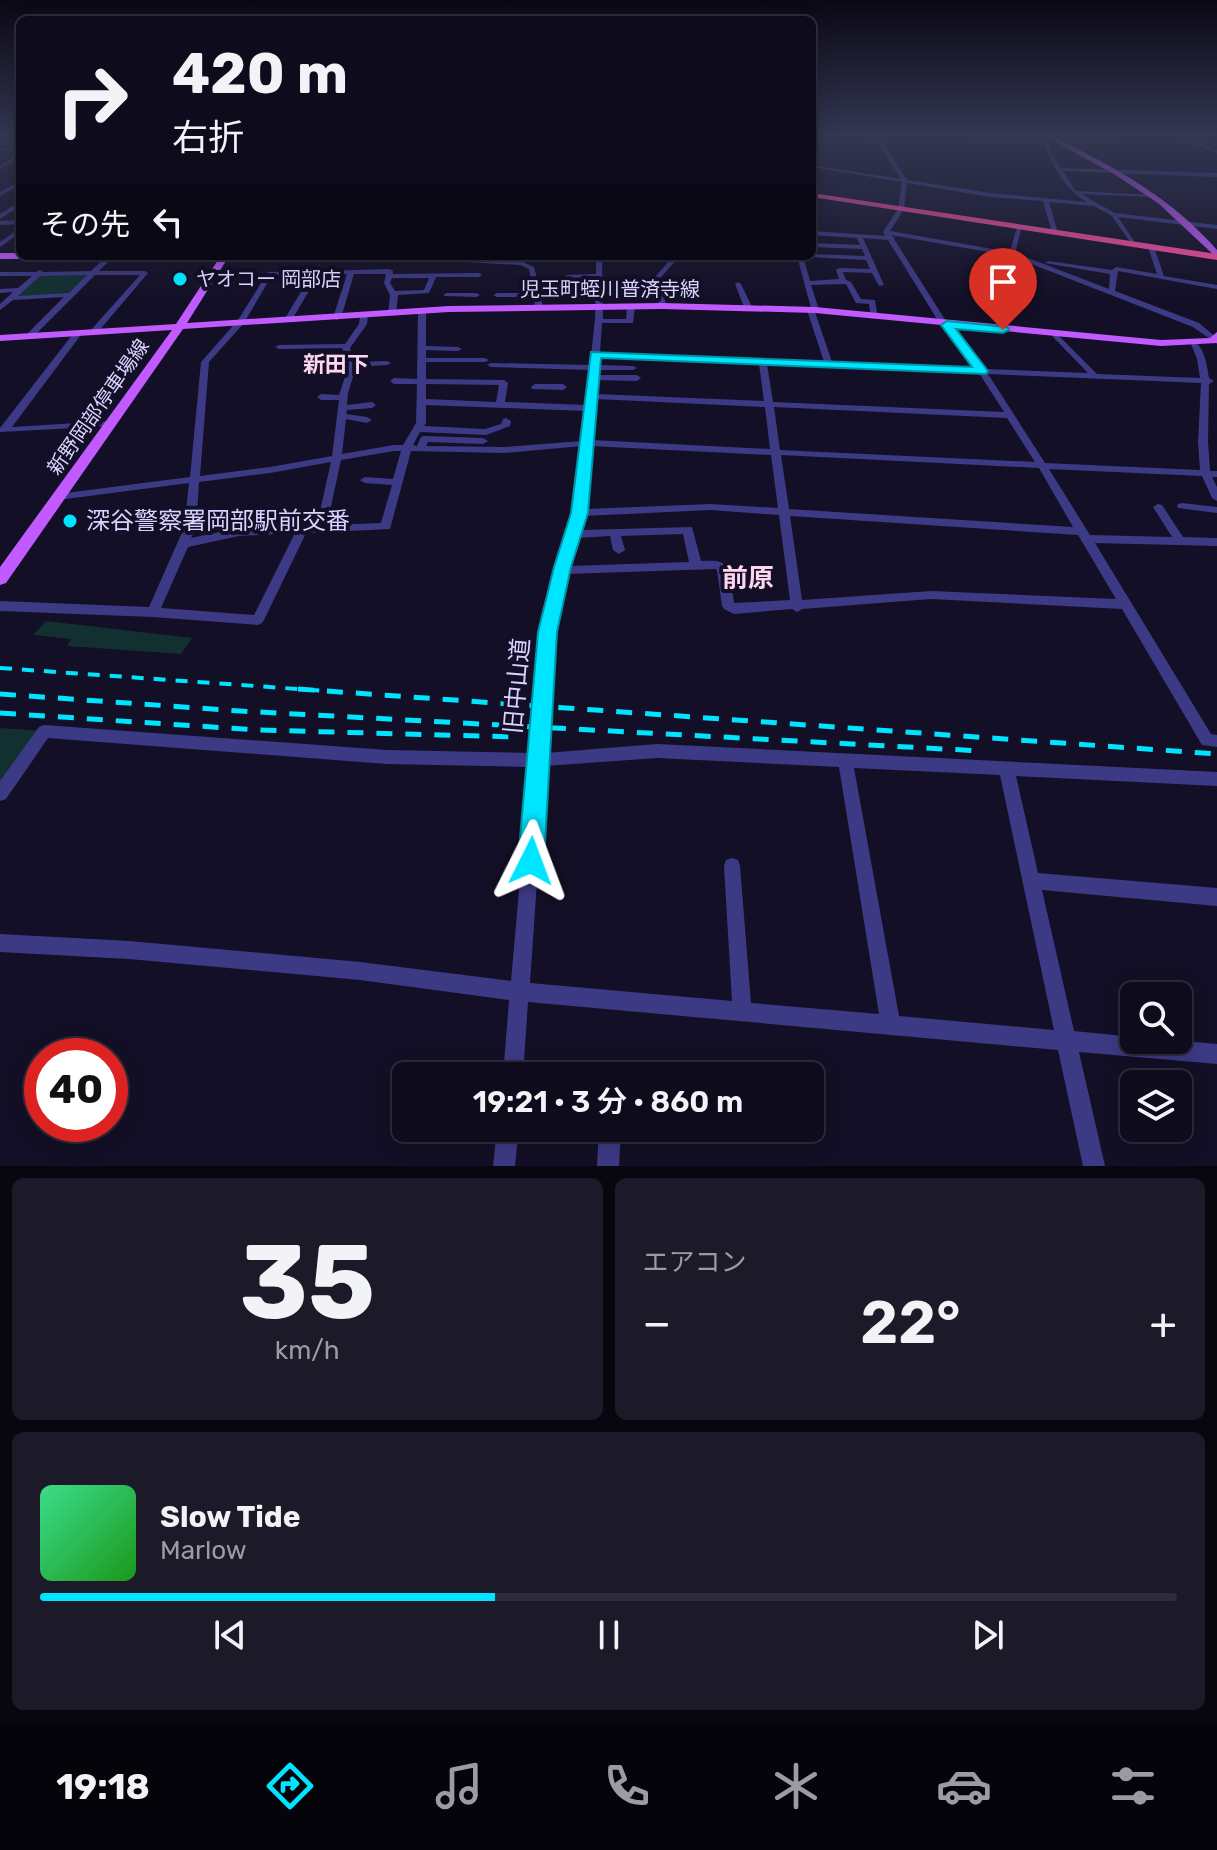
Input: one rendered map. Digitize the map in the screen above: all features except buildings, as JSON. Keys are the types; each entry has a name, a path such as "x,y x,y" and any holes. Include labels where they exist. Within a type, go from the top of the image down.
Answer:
{"highway":[{"path":"816,196 1217,256"}],"main road":[{"path":"1144,190 1188,224 1217,256"},
{"name":"新野岡部停車場線","path":"0,579 222,260"},
{"name":"児玉町蛭川普済寺線","path":"0,338 475,308 662,306 813,310 1056,335 1195,344 1216,340"}],"street":[{"path":"886,232 901,209 904,190"},
{"path":"971,190 1095,204"},
{"path":"1074,192 1151,195"},
{"path":"1074,192 1114,215 1217,227"},
{"path":"1046,201 1055,233"},
{"path":"1114,215 1133,244"},
{"path":"1012,254 1020,227"},
{"path":"886,232 947,325 982,371 1042,465 1207,740 1217,741"},
{"path":"886,232 1012,254 1196,325 1216,340"},
{"path":"816,233 892,238"},
{"path":"859,236 881,285"},
{"path":"816,245 864,247"},
{"path":"1151,247 1161,277"},
{"path":"816,256 868,258"},
{"path":"1025,259 1056,260 1217,287"},
{"path":"30,335 106,260"},
{"path":"288,320 324,260"},
{"path":"392,314 392,293 387,283 395,260"},
{"path":"522,260 532,268 539,307"},
{"name":"旧中山道","path":"514,1062 548,632 562,570 580,513 599,321 599,260"},
{"path":"662,306 658,277 673,260"},
{"path":"801,260 829,364"},
{"path":"843,281 839,270 874,271"},
{"path":"0,308 40,272"},
{"path":"337,318 351,272"},
{"path":"1112,291 1114,272"},
{"path":"0,274 145,273 94,331"},
{"path":"153,612 186,543 204,400 205,362 241,321 270,273 479,275"},
{"path":"987,275 993,305 1003,330"},
{"path":"392,293 427,292 433,276"},
{"path":"567,277 599,276"},
{"path":"808,283 849,283 859,301 872,302 875,317"},
{"path":"738,284 748,307"},
{"path":"497,295 565,288"},
{"path":"0,291 20,290"},
{"path":"447,295 477,291 475,308"},
{"path":"11,298 71,295"},
{"path":"599,321 630,321 631,306"},
{"path":"186,543 239,532 386,526 396,482 407,447 417,429 423,402 422,312"},
{"path":"346,346 363,324 364,316"},
{"path":"3,430 79,332"},
{"path":"1056,335 1095,376"},
{"path":"1195,344 1203,353 1212,374 1211,473 1217,498"},
{"path":"279,347 346,346"},
{"path":"327,528 325,511 352,366 346,346"},
{"path":"422,348 458,349"},
{"path":"422,360 633,368"},
{"path":"763,362 797,607"},
{"path":"594,367 763,362 1095,376 1212,374"},
{"path":"311,370 387,363"},
{"path":"594,367 637,378"},
{"path":"394,381 504,383 500,405"},
{"path":"540,406 540,387 563,387"},
{"path":"321,397 367,420"},
{"path":"423,402 540,406 592,402 768,404 1008,415"},
{"path":"343,407 372,405"},
{"path":"417,429 486,432 505,426 506,421"},
{"path":"3,430 110,424"},
{"path":"421,447 424,439 483,441"},
{"path":"58,497 407,447 504,450 587,443 1211,473"},
{"path":"365,480 396,482"},
{"path":"1182,506 1217,510"},
{"path":"580,513 711,507 1217,542"},
{"path":"1158,507 1180,541"},
{"path":"0,606 258,620 303,528"},
{"path":"573,534 688,530 696,566"},
{"path":"615,533 619,550"},
{"path":"562,570 717,565 723,568 728,606 734,609 797,607 874,597 931,595 1123,604"},
{"path":"0,794 44,731 387,757 537,760 657,751 1217,779"},
{"path":"845,760 891,1025"},
{"path":"1006,767 1094,1166"},
{"path":"732,866 742,1012"},
{"path":"1032,881 1217,897"},
{"path":"0,943 129,950 360,971 520,992 1217,1054"},
{"path":"504,1166 507,1142"},
{"path":"608,1166 609,1142"}],"green space":[{"path":"41,275 88,275 67,295 16,297"},
{"path":"46,621 192,638 181,654 67,646 71,639 33,635"},
{"path":"0,728 44,731 0,794"}],"railway":[{"path":"0,668 326,691"},
{"path":"298,689 1217,754"},
{"path":"0,694 240,711 981,751"},
{"path":"0,713 258,730 517,737"}],"place":[{"name":"ヤオコー 岡部店","path":"180,279"},
{"name":"深谷警察署岡部駅前交番","path":"70,521"}],"district":[{"name":"新田下","path":"336,364"},
{"name":"前原","path":"748,578"}],"route":[{"path":"531,861 548,632 562,567 580,513 595,354 982,371 947,325 1003,330"}]}
